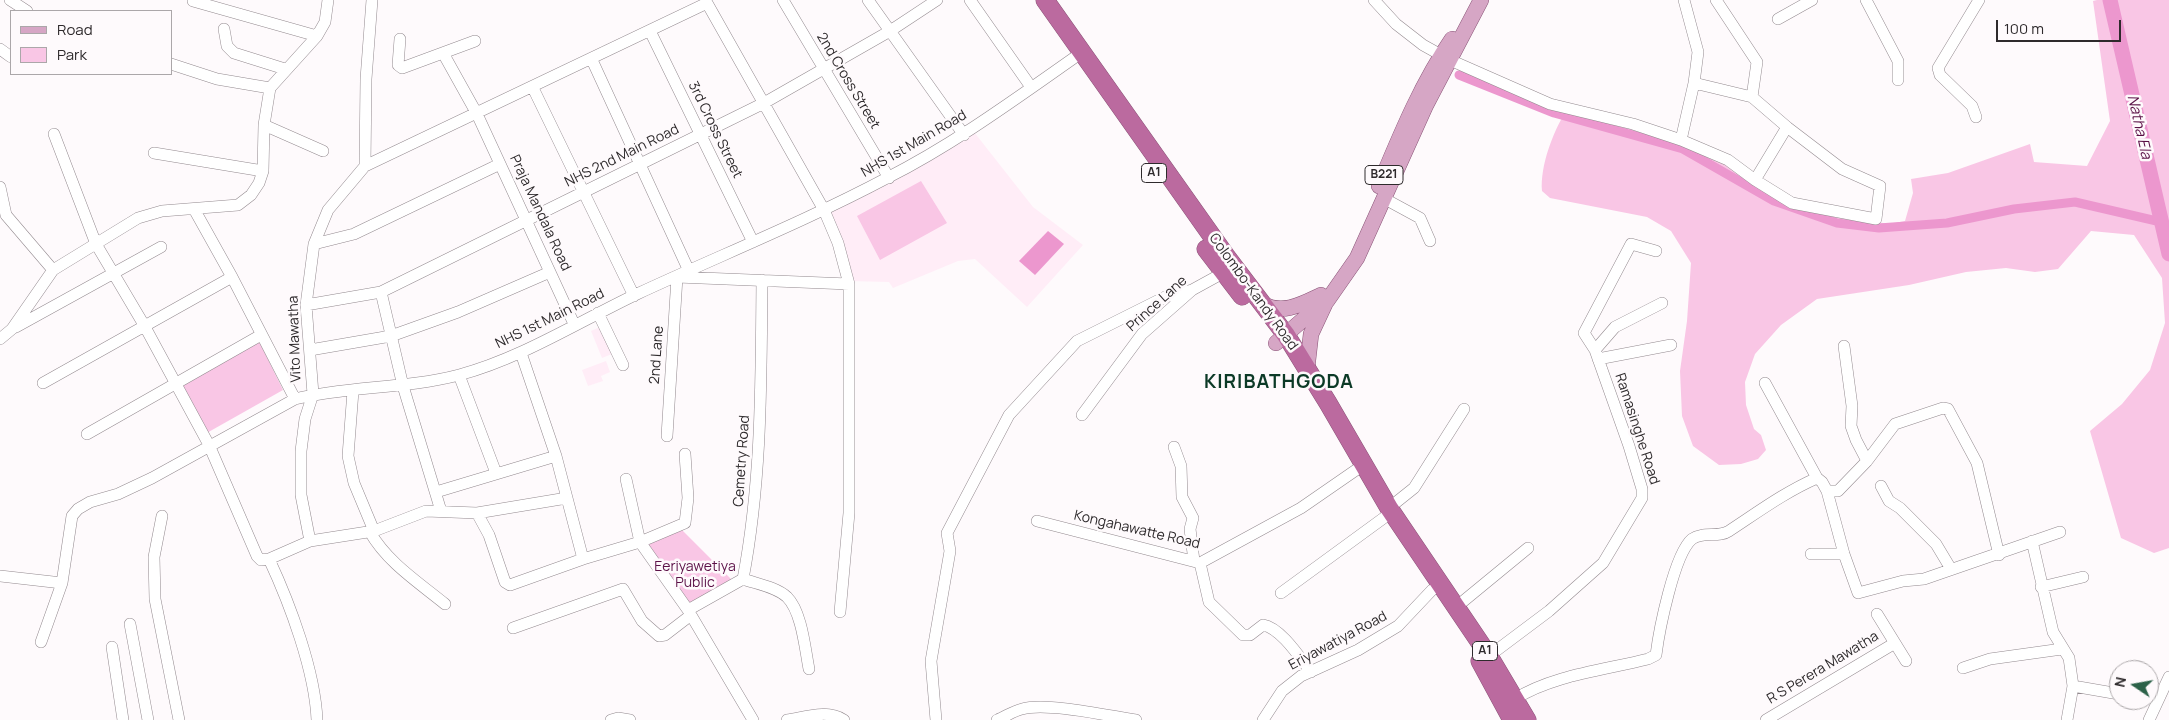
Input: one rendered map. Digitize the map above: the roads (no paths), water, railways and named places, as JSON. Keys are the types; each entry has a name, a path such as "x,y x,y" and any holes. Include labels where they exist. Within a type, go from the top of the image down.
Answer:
{"highway":[{"name":"Colombo-Kandy Road","path":"1034,0 1078,55 1263,304 1278,336 1356,470 1387,513 1436,588 1481,662 1512,720"},
{"name":"Colombo-Kandy Road","path":"1045,0 1078,55 1223,273 1307,369 1387,513"},
{"name":"Colombo-Kandy Road","path":"1436,588 1456,608 1489,656 1527,720"}],"main road":[{"name":"B221","path":"1324,298 1357,240 1403,129 1480,0"},
{"name":"B221","path":"1278,336 1324,298 1357,258 1426,105 1445,58"},
{"path":"1263,304 1270,308 1294,308 1324,298"},
{"path":"1307,369 1311,334 1324,298"}],"street":[{"path":"10,0 25,10"},
{"path":"12,329 53,270 138,218 162,211 238,205 251,195 260,183 263,171 264,125 270,88 285,69 317,36 325,22 328,0"},
{"path":"372,0 366,79 366,166 592,60 708,1 824,210 838,243 849,284 849,513 840,612"},
{"name":"2nd Cross Street","path":"782,0 889,178"},
{"path":"868,0 964,135"},
{"name":"NHS 2nd Main Road","path":"306,305 381,292 764,103 890,31 937,0"},
{"path":"970,0 1031,87"},
{"path":"1374,0 1410,36 1445,58 1550,104 1633,124 1681,140 1728,160 1755,180 1792,202 1876,219 1880,186 1842,169 1787,127 1752,97 1694,83"},
{"path":"1681,140 1694,83 1698,52 1684,0"},
{"path":"1716,0 1757,62 1752,97"},
{"path":"1778,19 1812,0"},
{"path":"1866,0 1898,61 1898,80"},
{"path":"1976,117 1972,106 1940,74 1938,68 1979,0"},
{"path":"193,1 317,36"},
{"path":"224,29 227,46 234,53 285,69"},
{"name":"3rd Cross Street","path":"650,31 753,242"},
{"path":"400,39 398,65 402,68 475,41"},
{"name":"Praja Mandala Road","path":"443,53 478,114 574,324"},
{"name":"NHS 1st Main Road","path":"41,642 62,583 72,516 78,509 90,502 118,494 143,482 295,399 313,394 402,386 460,375 521,353 574,324 824,210 889,178 964,135 1078,55"},
{"path":"592,60 689,271"},
{"path":"172,64 217,80 270,88"},
{"path":"533,88 634,296"},
{"path":"264,125 323,150"},
{"path":"1755,180 1787,127"},
{"path":"54,134 96,244 144,325 209,445 257,556 261,560 269,559 310,541 372,531 426,511 477,513 519,508 567,498"},
{"path":"154,153 263,171"},
{"path":"314,244 354,234 500,164"},
{"name":"Vito Mawatha","path":"310,541 301,495 301,451 305,420 313,394 306,305 314,244 328,210 366,166"},
{"path":"0,187 6,214 53,270"},
{"path":"1384,199 1420,218 1430,241"},
{"path":"194,209 232,277 295,399"},
{"name":"Ramasinghe Road","path":"1489,656 1549,611 1604,563 1642,498 1642,488 1629,446 1596,354 1584,333 1631,244 1656,252"},
{"path":"0,338 12,329 161,247"},
{"path":"310,350 391,336 458,312 550,272"},
{"name":"Prince Lane","path":"1082,415 1142,334 1192,290 1223,273"},
{"path":"43,383 232,277"},
{"path":"677,277 849,284"},
{"name":"2nd Lane","path":"667,436 677,277"},
{"name":"Cemetry Road","path":"743,579 753,524 757,477 760,418 762,280"},
{"path":"936,720 931,661 950,551 947,533 1010,415 1077,341 1165,298 1192,290"},
{"path":"381,292 402,386 436,492 440,511"},
{"path":"1596,354 1615,327 1662,303"},
{"path":"598,313 623,366"},
{"path":"87,434 174,382 261,335"},
{"path":"1596,354 1671,345"},
{"path":"1844,346 1852,406 1851,426 1867,461"},
{"path":"521,353 556,456 583,558"},
{"path":"460,375 496,473"},
{"path":"1765,383 1817,478 1822,482 1827,491 1844,554 1858,593 1903,581 1924,579 1950,569 1999,555 2060,532"},
{"path":"353,391 348,456 354,483 376,543 395,564 445,604"},
{"path":"1827,491 1838,491 1867,461 1895,424 1943,408 1948,409 1977,463 1999,555"},
{"path":"1280,593 1387,513 1414,488 1464,409"},
{"path":"1174,447 1181,466 1182,497 1192,518 1190,529 1197,562 1210,602 1243,635 1250,635 1263,625 1268,626 1288,642 1311,672"},
{"path":"477,513 489,535 505,582 510,585 583,558 640,542 686,523 688,498 685,454"},
{"path":"436,492 556,456"},
{"name":"Kongahawatte Road","path":"1037,521 1197,562 1301,508 1356,470"},
{"path":"1515,699 1526,692 1551,683 1648,659 1656,654 1661,615 1685,548 1693,539 1700,536 1726,533 1758,510 1817,478"},
{"path":"626,479 640,542 689,613 753,720"},
{"path":"1881,486 1889,502 1900,508 1936,544 1950,569"},
{"path":"162,516 154,557 155,599 179,720"},
{"path":"2032,541 2053,632 2069,658 2073,686 2067,720"},
{"path":"1456,608 1528,548"},
{"path":"1811,554 1844,554"},
{"path":"269,559 284,591 316,695 317,720"},
{"path":"0,576 62,583"},
{"path":"2042,587 2083,577"},
{"path":"513,628 623,589 642,621 660,636 666,635 689,613 743,579 775,590 788,598 800,622 809,669"},
{"name":"Eriyawatiya Road","path":"1263,720 1282,691 1301,676 1358,650 1398,626 1436,588"},
{"path":"1877,614 1906,662"},
{"path":"130,624 148,720"},
{"name":"R S Perera Mawatha","path":"1766,720 1895,643"},
{"path":"112,647 123,720"},
{"path":"1963,668 1990,660 2062,649"},
{"path":"2159,691 2169,677"},
{"path":"2073,686 2109,692"},
{"path":"997,720 1021,709 1032,708 1066,709 1136,720"},
{"path":"787,720 824,714 838,716 844,720"},
{"path":"611,720 618,718 630,720"}],"waterway":[{"name":"Natha Ela","path":"2110,0 2169,254"},
{"path":"1459,75 1554,113 1683,149 1774,201 1837,223 1879,228 1947,223 2014,209 2075,202 2161,222"}],"district":[{"name":"KIRIBATHGODA","path":"1279,383"}],"park label":[{"name":"Eeriyawetiya Public","path":"695,576"}]}
